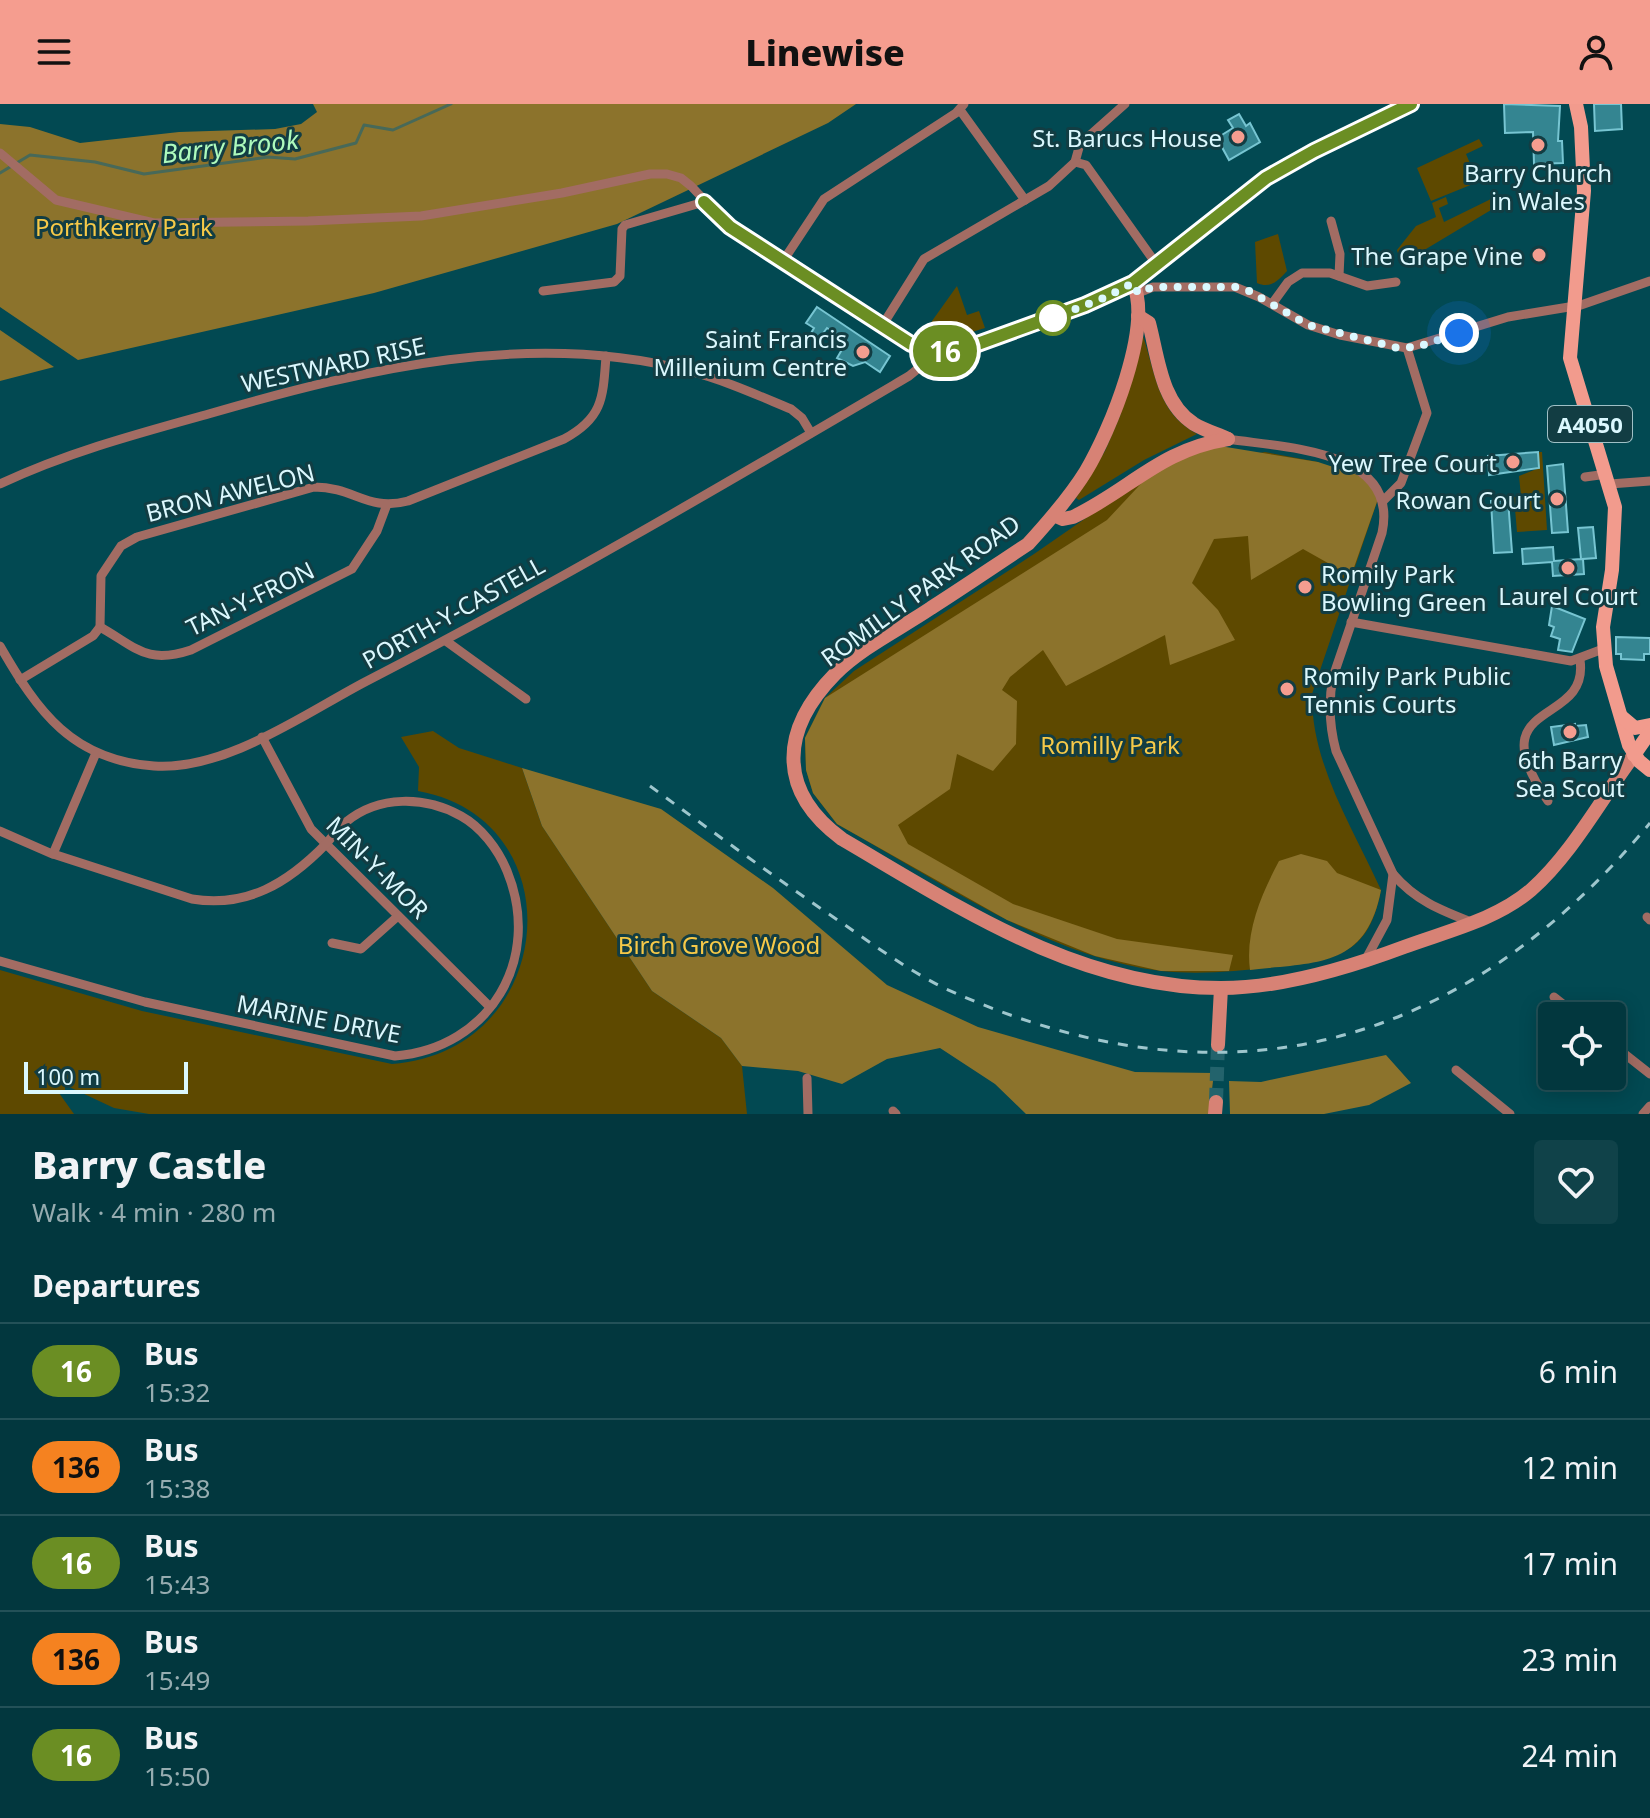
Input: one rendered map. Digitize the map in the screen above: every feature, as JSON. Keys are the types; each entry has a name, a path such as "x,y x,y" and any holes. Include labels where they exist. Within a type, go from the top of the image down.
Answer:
{"main road":[{"name":"A4050","path":"1576,104 1581,127"},
{"name":"A4050","path":"1584,104 1581,127 1584,206 1572,305 1570,358 1608,479 1615,531 1603,649 1621,722 1643,764"},
{"path":"1622,717 1635,728 1650,725"},
{"path":"1643,764 1650,732"}],"street":[{"path":"882,326 924,259 1049,186 1075,162 1080,144 1125,104"},
{"path":"1135,288 1157,265 1266,178 1411,104"},
{"path":"789,264 787,255 824,199 962,107 1025,200"},
{"path":"0,153 56,200 154,223 421,216 562,193 650,174 681,178 730,227 911,344 927,349 961,350 1104,298 1135,288 1153,287 1235,287 1308,325 1340,335 1407,348 1508,317 1572,305 1650,281"},
{"path":"1075,162 1086,165 1157,265"},
{"path":"543,291 614,282 620,276 622,229 625,225 704,202"},
{"path":"1331,221 1340,254 1339,276"},
{"path":"1272,304 1288,282 1302,273 1321,272 1367,286 1396,282"},
{"name":"ROMILLY PARK ROAD","path":"1135,288 1138,316 1130,358 1106,432 1085,472 1054,515 1028,544 861,653 835,674 802,720 794,741 795,780 807,806 824,826 971,915 1042,950 1143,981 1221,988 1330,973 1504,910 1532,889 1643,764"},
{"name":"ROMILLY PARK ROAD","path":"1138,316 1149,323 1167,393 1193,423 1228,439 1289,448 1353,464 1374,482 1383,501"},
{"path":"1407,348 1427,413 1401,483 1383,501 1385,517 1382,533 1333,677 1331,733 1344,770 1393,874 1408,892 1432,907 1471,922"},
{"name":"PORTH-Y-CASTELL","path":"0,646 20,680 52,723 96,753 154,766 183,765 217,757 262,737 446,641 811,433 909,376 920,367 927,349"},
{"name":"WESTWARD RISE","path":"0,484 85,449 357,374 462,358 550,354 606,356 687,370 791,409 802,418 811,433"},
{"path":"386,507 493,468 585,428 597,411 604,388 606,356"},
{"name":"ROMILLY PARK ROAD","path":"1054,515 1063,519 1073,517 1174,454 1202,443 1228,439"},
{"path":"1585,477 1650,481"},
{"name":"BRON AWELON","path":"100,627 101,576 121,546 137,537 314,487 342,489 386,507"},
{"name":"TAN-Y-FRON","path":"100,627 130,648 148,655 166,657 191,650 352,569 377,531 386,507"},
{"path":"1351,622 1551,658 1580,660 1603,649"},
{"path":"20,680 93,636 100,627"},
{"path":"446,641 526,699"},
{"path":"1548,801 1528,772 1524,755 1528,727 1538,716 1569,697 1581,668 1580,660"},
{"name":"MIN-Y-MOR","path":"262,737 296,805 325,845 490,1007"},
{"path":"53,854 96,753"},
{"name":"MARINE DRIVE","path":"0,831 53,854 192,899 211,902 241,900 271,889 294,874 344,823 361,811 385,803 416,801 440,807 474,824 504,863 514,888 519,917 514,965 505,986 490,1007 469,1030 439,1047 418,1054 395,1056 145,1002 0,961"},
{"path":"1364,962 1387,920 1393,874"},
{"path":"332,943 361,949 398,916"},
{"path":"1218,1045 1221,988"},
{"path":"1554,997 1560,1002"},
{"path":"1626,1055 1650,1074"},
{"path":"1456,1070 1510,1114"},
{"path":"807,1078 808,1114"},
{"path":"1643,1114 1650,1106"}],"green space":[{"name":"Porthkerry Park","path":"313,104 856,104 828,123 617,224 374,293 78,360 0,307 0,124 30,127 80,143 179,132 275,129 301,124 317,112"},
{"path":"1479,139 1483,146 1466,154 1478,182 1431,201 1417,168"},
{"path":"1446,197 1448,204 1439,208 1444,222 1493,198 1496,207 1401,264 1397,250 1416,226 1436,217 1432,203"},
{"path":"1278,234 1287,271 1277,281 1262,285 1257,283 1255,242"},
{"path":"957,286 967,315 979,311 985,328 956,337 922,335"},
{"path":"0,330 54,367 0,381"},
{"path":"1140,336 1143,336 1166,404 1184,425 1197,434 1144,460 1079,500 1076,498 1105,451 1120,416"},
{"path":"1220,446 1318,462 1370,479 1379,496 1351,576 1303,549 1251,580 1248,536 1214,539 1192,583 1218,610 1235,640 1170,665 1165,635 1066,686 1043,650 1010,677 1002,690 1017,701 1016,744 993,771 957,754 950,789 898,825 908,844 1013,904 1117,939 1233,955 1229,971 1161,971 1095,956 1007,920 837,824 813,793 806,770 805,738 825,698 1107,520 1151,473 1181,456"},
{"name":"Romilly Park","path":"1265,452 1318,462 1379,496 1312,694 1318,745 1326,770 1381,890 1376,911 1359,940 1348,949 1320,960 1252,969 1176,972 1118,963 1076,950 993,913 837,824 813,793 806,770 805,738 825,698 854,671 1034,554 1151,473"},
{"path":"1538,452 1542,452 1547,530 1517,532 1514,497 1521,496 1519,476 1539,468"},
{"path":"433,731 459,748 522,768 542,826 652,991 721,1038 742,1066 747,1114 149,1114 114,1108 65,1085 65,1091 59,1093 74,1114 0,1114 0,970 142,1011 392,1064 448,1050 489,1020 515,979 527,933 523,886 504,844 469,810 418,791 419,767 401,737"},
{"name":"Birch Grove Wood","path":"522,768 661,809 773,888 887,985 978,1027 1135,1072 1214,1073 1209,1114 1026,1114 995,1084 940,1048 887,1059 842,1084 798,1071 742,1066 721,1038 652,991 542,826"},
{"path":"1301,854 1327,861 1337,873 1381,890 1374,916 1363,935 1350,948 1334,957 1250,970 1252,928 1266,887 1279,861"},
{"path":"1386,1055 1411,1083 1369,1105 1324,1114 1230,1114 1229,1081 1261,1082"}],"building":[{"path":"1504,104 1560,106 1558,141 1562,141 1563,163 1534,164 1533,132 1505,133"},
{"path":"1594,104 1621,104 1622,129 1595,131"},
{"name":"St. Barucs House","path":"1239,114 1246,126 1250,123 1260,142 1229,160 1217,138 1233,128 1228,120"},
{"path":"817,307 890,356 880,372 865,362 853,366 837,358 847,341 827,328 818,340 810,335 814,328 806,323"},
{"name":"Yew Tree Court","path":"1538,452 1539,468 1489,475 1488,456"},
{"name":"Rowan Court","path":"1563,464 1568,532 1552,533 1547,466"},
{"path":"1508,500 1512,552 1494,553 1491,501"},
{"path":"1593,527 1596,558 1583,559 1584,574 1553,576 1552,562 1523,564 1522,549 1553,547 1554,561 1581,559 1578,528"},
{"path":"1552,606 1585,619 1572,652 1558,650 1560,639 1551,636 1554,627 1549,625"},
{"path":"1616,637 1650,638 1650,654 1644,654 1644,660 1621,659 1621,654 1616,654"},
{"name":"6th Barry Sea Scout","path":"1586,725 1588,737 1554,745 1551,727"}],"waterway":[{"name":"Barry Brook","path":"0,173 30,155 95,162 144,174 268,157 295,159 356,143 364,125 393,130 451,104"}],"tunnel":[{"path":"1216,1102 1218,1045"}],"railway":[{"path":"650,786 879,949 944,988 1045,1027 1143,1048 1238,1052 1328,1039 1415,1010 1498,964 1576,901 1650,823"}],"bus line":[{"name":"16","path":"704,202 730,227 911,344 927,349 961,350 1104,298 1133,283 1266,178 1372,121 1411,104"}],"place":[{"name":"St. Barucs House","path":"1238,137"},
{"name":"Barry Church in Wales","path":"1538,145"},
{"name":"The Grape Vine","path":"1539,255"},
{"name":"Saint Francis Millenium Centre","path":"863,352"},
{"name":"Yew Tree Court","path":"1513,462"},
{"name":"Rowan Court","path":"1557,499"},
{"name":"Laurel Court","path":"1568,568"},
{"name":"Romily Park Bowling Green","path":"1305,587"},
{"name":"Romily Park Public Tennis Courts","path":"1287,689"},
{"name":"6th Barry Sea Scout","path":"1570,732"}],"route":[{"path":"1053,318 1044,321 1104,298 1133,283 1138,293 1153,287 1235,287 1249,291 1308,325 1398,348 1417,347 1459,333"}]}
